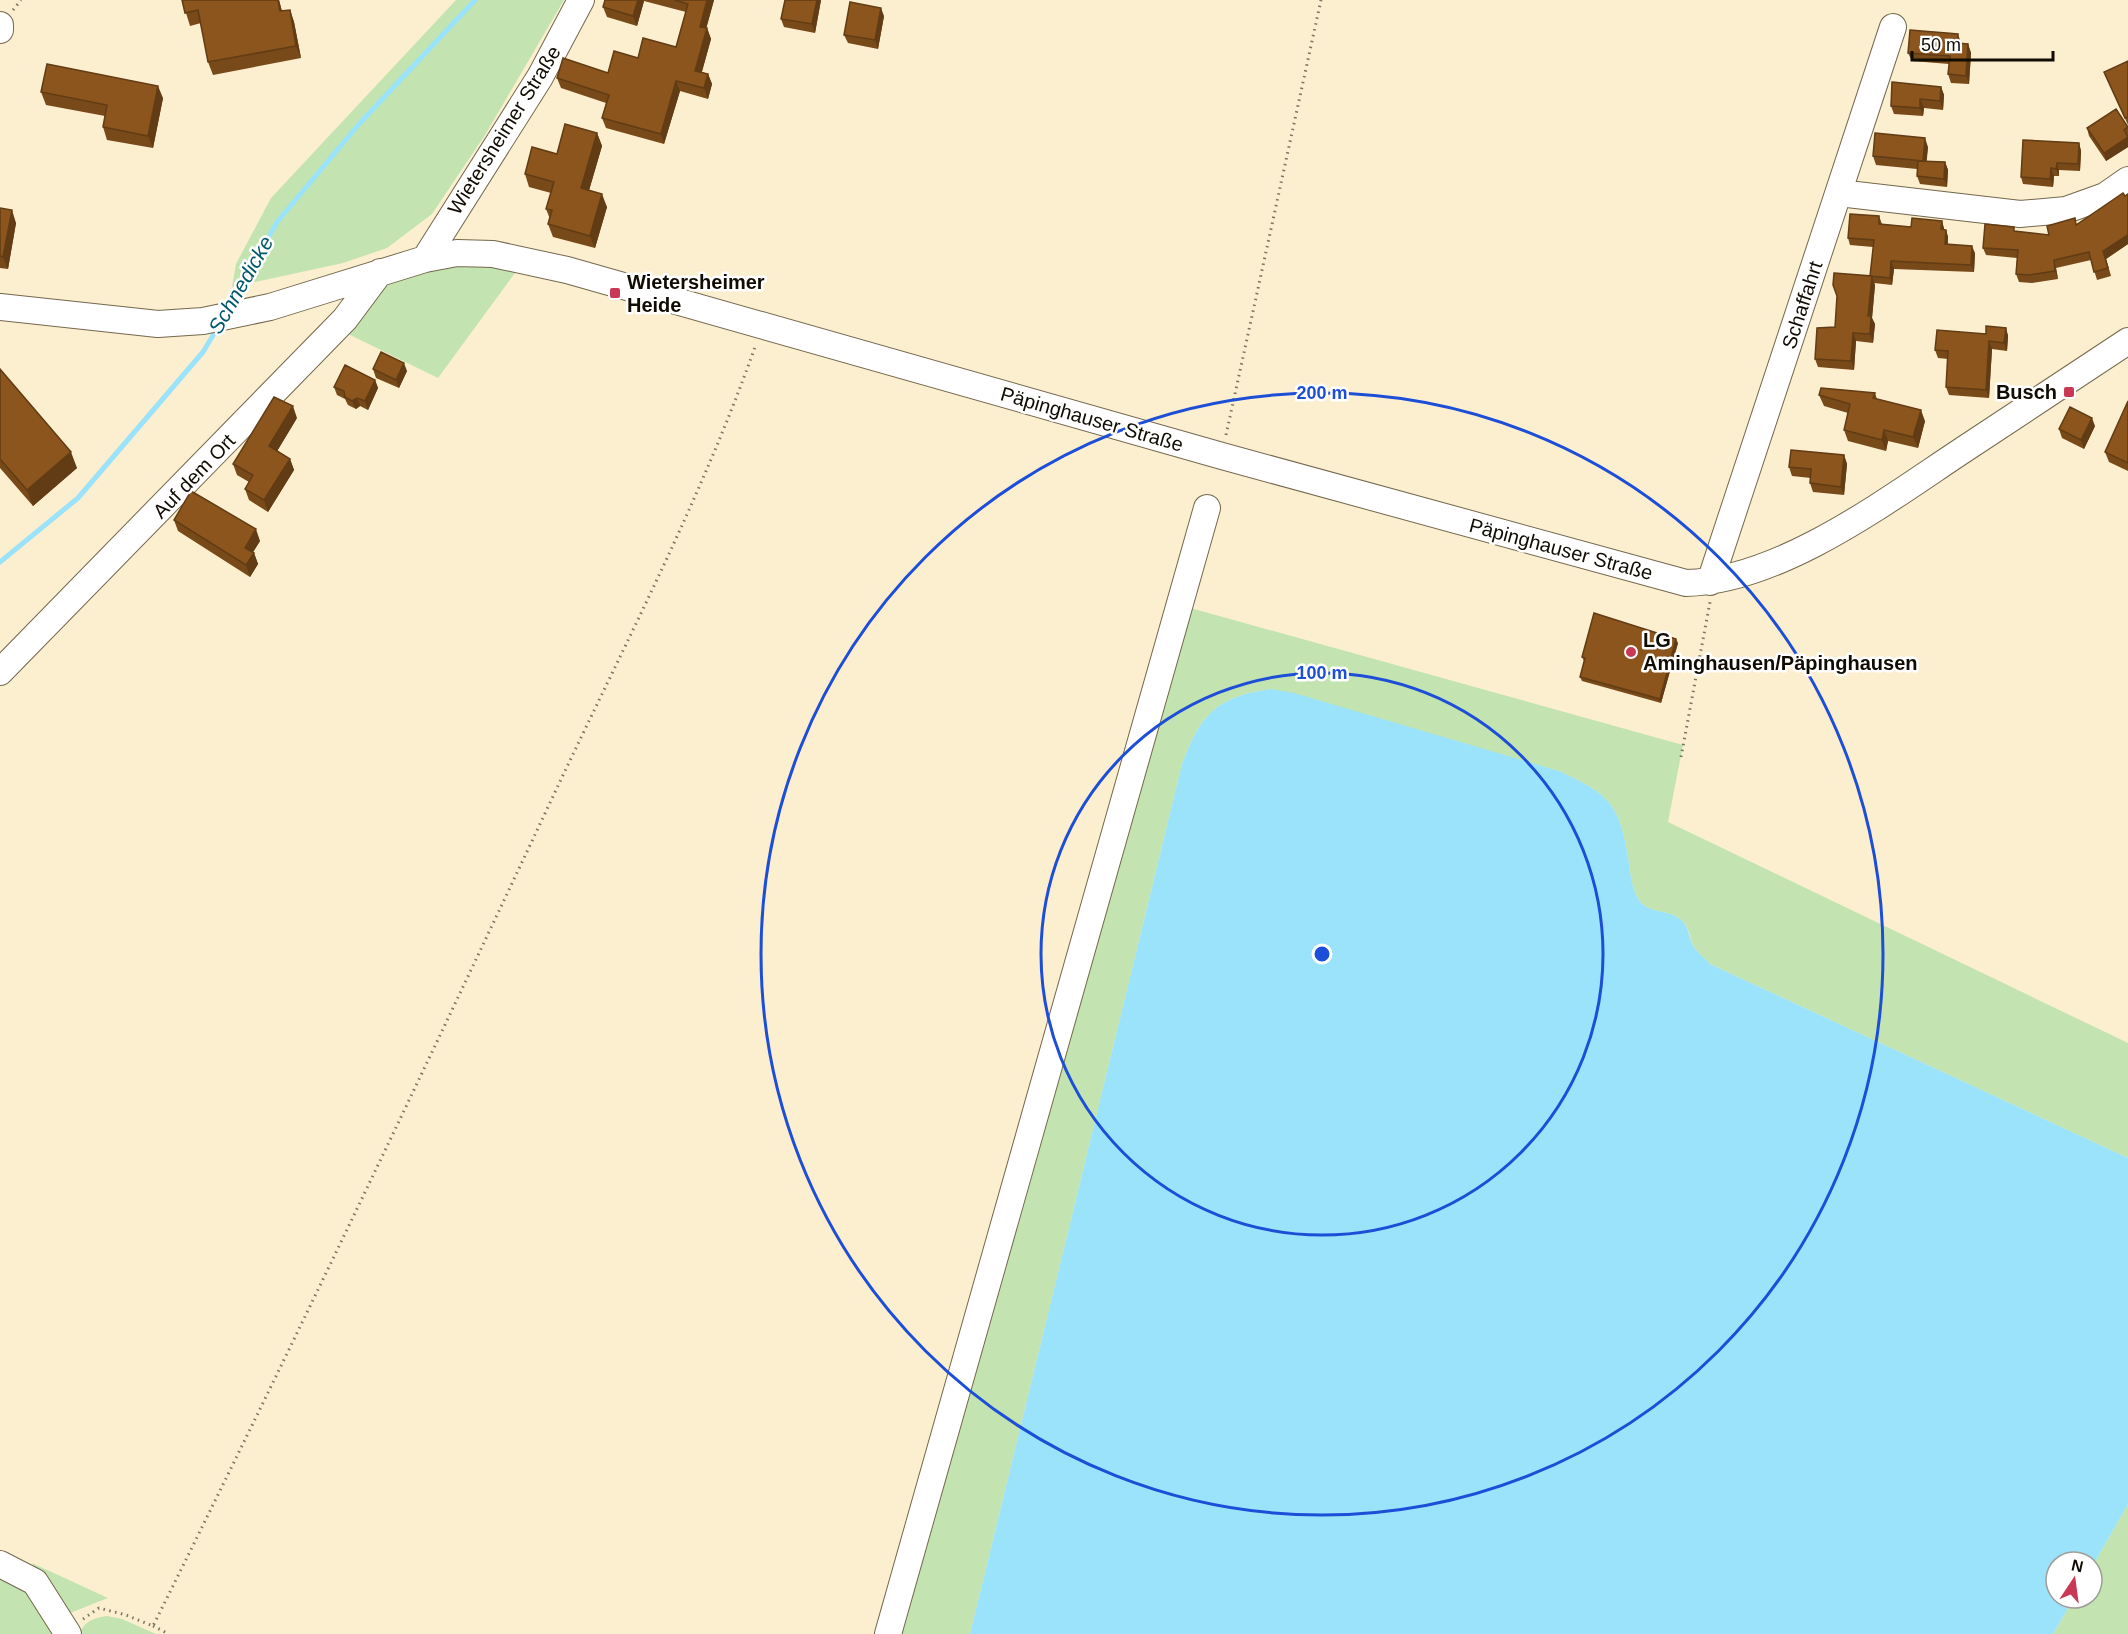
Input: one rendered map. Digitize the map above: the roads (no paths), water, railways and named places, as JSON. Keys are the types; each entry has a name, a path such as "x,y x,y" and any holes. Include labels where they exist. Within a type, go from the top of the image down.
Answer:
{"street":[{"name":"Wietersheimer Straße","path":"424,259 540,77 581,0"},
{"name":"Schaffahrt","path":"1710,582 1893,27"},
{"path":"1839,193 2020,214 2066,210 2105,196 2128,180"},
{"name":"Päpinghauser Straße","path":"0,307 158,324 203,321 270,307 424,259 466,253 493,254 531,261 1618,569 1686,583 1710,582 1755,572 1865,516 2128,341"},
{"name":"Auf dem Ort","path":"0,672 345,319 380,272"},
{"path":"888,1634 1207,508"},
{"path":"0,1564 35,1581 67,1632"}],"water":[{"path":"1271,689 1294,693 1559,771 1589,786 1608,802 1615,812 1624,838 1632,882 1641,903 1680,919 1686,925 1694,947 1710,964 2128,1158 2128,1504 2102,1550 2044,1550 2044,1610 2067,1610 2053,1634 970,1634 1182,764 1196,733 1213,711 1224,703 1252,692"}],"waterway":[{"name":"Schnedicke","path":"230,306 277,222 359,124 475,0"},
{"name":"Schnedicke","path":"0,562 78,498 203,352 218,327"}],"place":[{"name":"Wietersheimer Heide","path":"615,293"},
{"name":"Busch","path":"2069,392"},
{"name":"LG Aminghausen/Päpinghausen","path":"1631,652"}]}
